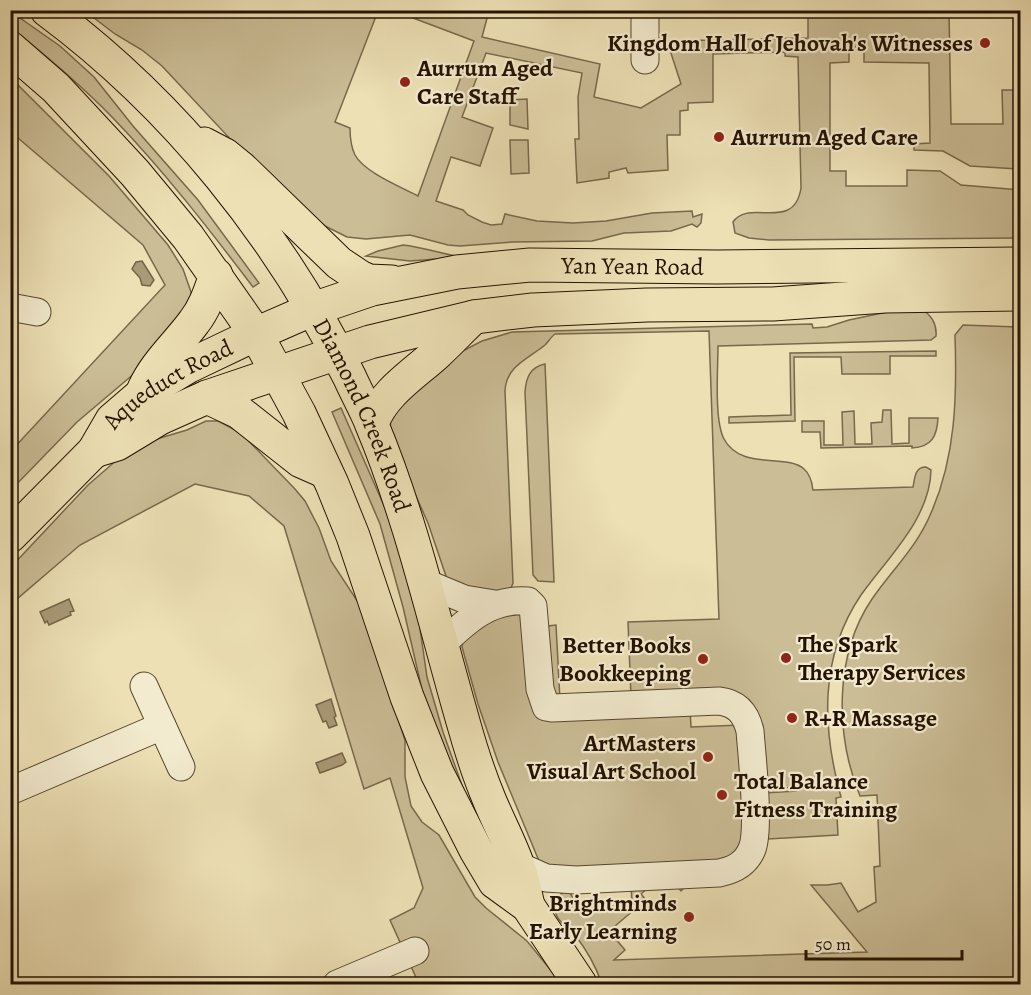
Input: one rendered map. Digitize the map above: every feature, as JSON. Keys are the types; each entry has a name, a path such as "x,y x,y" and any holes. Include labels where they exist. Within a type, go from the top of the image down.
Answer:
{"main road":[{"name":"Diamond Creek Road","path":"61,16 183,135 247,212 313,309 338,353 372,423 392,477 478,770 519,866 531,912"},
{"name":"Diamond Creek Road","path":"10,48 69,101 135,173 188,237 256,334 278,373 326,472 357,547 420,732 437,773 495,882 531,912 580,984"},
{"path":"183,135 225,155 241,168 284,212 351,272 369,281 380,283 413,280"},
{"name":"Yan Yean Road","path":"256,334 313,309 363,292 457,272 530,265 717,267 1020,264"},
{"path":"141,395 154,370 196,320 207,301 216,276"},
{"name":"Yan Yean Road","path":"278,373 370,342 474,317 533,309 773,304 885,296 1020,294"},
{"path":"372,423 378,408 387,398 474,317"},
{"name":"Aqueduct Road","path":"10,536 94,451 112,420 141,395 189,366 256,334"},
{"name":"Aqueduct Road","path":"94,451 117,444 160,418 207,397 278,373"},
{"path":"207,397 239,412 301,461 326,472"},
{"path":"458,814 489,798"}],"street":[{"path":"645,10 645,60"},
{"path":"10,307 37,312"},
{"path":"423,582 464,599 495,604 523,600 531,602 540,689 546,707 728,702 742,712 750,731 754,841 749,855 737,868 719,873 576,880 546,878 519,866"},
{"path":"441,645 471,617 495,604"},
{"path":"144,686 181,767"},
{"path":"10,790 162,726"},
{"path":"531,912 564,884 576,880"},
{"path":"337,984 415,951"}],"shaded area":[{"path":"10,11 60,46 94,77 133,126 198,200 259,283 253,287 168,179 113,118 76,82 11,27"},
{"path":"85,11 378,11 335,122 350,128 355,155 366,167 418,196 474,41 413,18 414,11 489,11 482,37 600,64 594,97 641,108 681,84 667,41 808,38 808,11 949,11 951,124 1003,124 1002,90 1020,90 1020,169 970,166 943,151 914,150 914,144 930,143 929,63 864,62 864,47 849,47 849,62 830,63 830,171 846,171 846,186 907,186 907,170 940,171 961,185 1020,190 1020,238 769,240 749,238 735,233 733,222 740,215 781,212 790,209 797,201 801,188 798,57 785,56 785,52 713,54 713,102 688,103 688,110 680,111 680,135 667,135 668,170 628,173 626,168 609,172 609,178 577,183 575,139 579,139 578,97 582,73 486,53 462,117 493,128 480,166 451,157 436,201 463,210 468,215 491,225 502,224 505,214 537,221 573,223 606,221 652,213 692,211 693,217 702,214 701,223 697,227 692,224 671,231 624,233 592,241 512,242 460,246 410,235 366,239 347,237 325,226 263,174 162,66"},
{"path":"10,77 109,176 168,245 183,269 192,302 142,367 77,422 11,490 11,451 165,285 143,245 11,132"},
{"path":"527,99 528,129 510,125 510,100"},
{"path":"510,140 528,140 529,173 511,174"},
{"path":"403,245 461,257 410,261 366,256"},
{"path":"142,261 154,280 150,286 142,285 140,278 132,269 136,262"},
{"path":"923,310 935,324 936,336 931,340 718,346 717,394 721,430 724,439 732,449 741,455 796,464 808,473 813,490 913,487 919,469 926,467 931,470 929,488 915,521 861,595 837,643 828,693 828,719 830,745 841,797 836,798 838,835 768,839 764,793 796,791 796,787 760,789 755,719 631,697 628,622 719,619 709,331 555,334 509,375 505,391 513,583 509,593 463,591 447,579 428,523 395,449 390,431 391,415 451,357 482,341 512,332 812,324 813,328 827,327 887,312"},
{"path":"963,325 1020,327 1020,984 602,984 583,946 561,922 556,912 558,898 570,889 579,908 632,905 631,884 686,881 686,886 681,891 676,885 665,884 659,889 654,883 641,894 646,900 609,931 625,950 614,960 867,952 811,885 841,883 858,912 876,902 874,867 880,866 877,795 860,796 852,772 843,722 842,696 845,670 860,621 872,599 919,537 939,491 946,470 953,426 956,381 955,335"},
{"path":"936,351 936,356 890,356 890,374 842,374 841,357 794,357 795,421 729,423 729,417 791,415 790,353"},
{"path":"545,364 554,582 538,581 533,575 525,392 526,382 532,370"},
{"path":"341,408 385,508 404,563 419,622 427,677 463,788 457,790 426,707 403,607 380,524 332,412"},
{"path":"883,410 891,410 892,444 909,443 909,418 938,418 935,435 929,443 912,448 912,446 821,448 820,432 802,432 802,421 824,421 824,445 843,445 842,412 854,411 855,444 872,444 871,423 882,422"},
{"path":"206,421 218,421 241,433 305,501 319,528 331,561 360,605 405,740 405,777 411,806 422,822 439,835 475,897 527,941 562,984 419,984 390,920 414,908 423,888 390,778 364,789 284,526 249,496 195,484 80,545 11,604 11,567 88,485 119,458 150,441 187,430"},
{"path":"69,599 74,611 70,612 71,615 49,625 47,621 45,623 40,612"},
{"path":"521,613 530,696 690,709 691,727 741,725 749,831 734,861 562,872 539,861 498,762 462,647 463,640 473,623"},
{"path":"556,625 560,700 554,699 548,626"},
{"path":"331,699 337,725 329,728 326,721 323,722 316,705"},
{"path":"342,753 346,762 320,773 316,763"}],"place":[{"name":"Kingdom Hall of Jehovah's Witnesses","path":"985,43"},
{"name":"Aurrum Aged Care Staff","path":"405,82"},
{"name":"Aurrum Aged Care","path":"719,137"},
{"name":"The Spark Therapy Services","path":"786,658"},
{"name":"Better Books Bookkeeping","path":"703,659"},
{"name":"R+R Massage","path":"792,718"},
{"name":"ArtMasters Visual Art School","path":"708,757"},
{"name":"Total Balance Fitness Training","path":"722,795"},
{"name":"Brightminds Early Learning","path":"689,917"}]}
